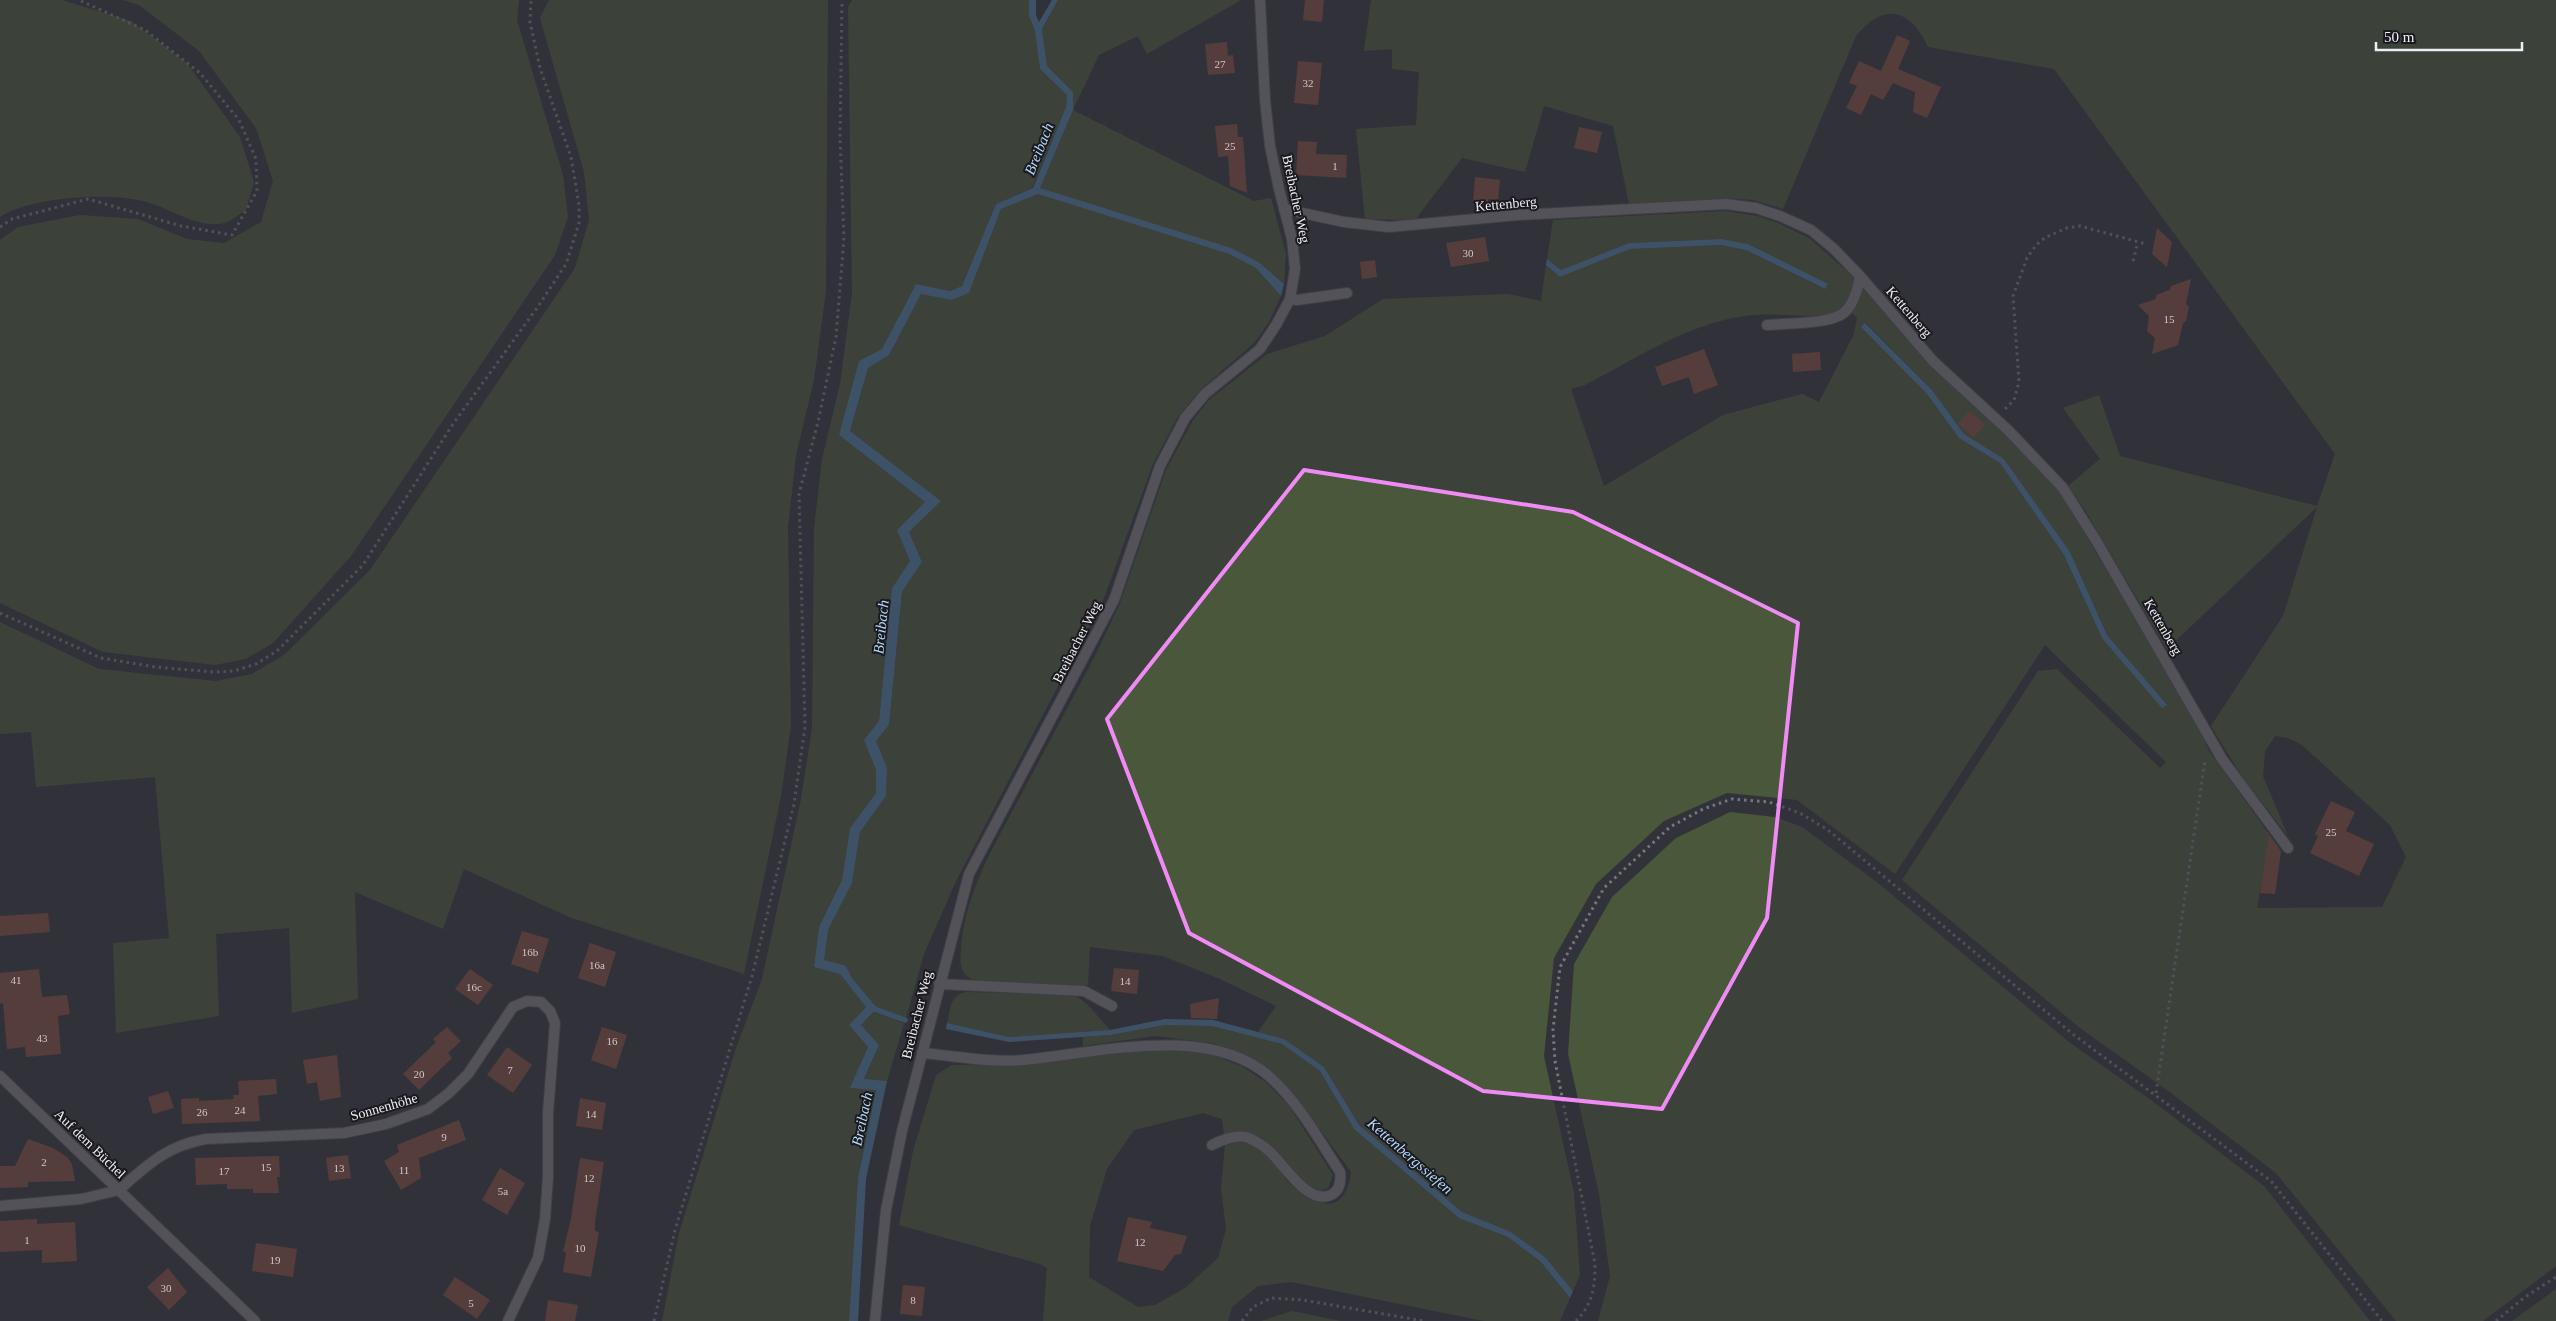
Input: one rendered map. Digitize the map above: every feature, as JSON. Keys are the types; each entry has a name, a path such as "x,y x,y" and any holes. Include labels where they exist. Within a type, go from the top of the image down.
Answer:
{"street":[{"name":"Breibacher Weg","path":"875,1321 886,1210 902,1131 969,874 1114,600 1160,466 1185,418 1205,394 1260,349 1290,299 1295,268 1292,239 1278,189 1267,118 1260,0"},
{"name":"Kettenberg","path":"1284,209 1344,222 1389,227 1518,215 1726,204 1756,208 1780,216 1810,230 1834,250 1860,276 1933,361 2009,432 2063,488 2107,559 2222,759 2288,848"},
{"path":"1766,325 1823,321 1845,313 1857,295 1860,276"},
{"path":"1290,299 1297,300 1347,292"},
{"path":"939,984 1084,991 1112,1006"},
{"name":"Sonnenhöhe","path":"119,1190 150,1163 170,1149 186,1142 206,1139 344,1133 386,1124 428,1109 449,1093 468,1074 513,1007 527,1001 541,1002 550,1011 555,1023 548,1114 548,1177 545,1219 538,1258 508,1321"},
{"path":"922,1053 1023,1060 1170,1044 1226,1053 1246,1062 1270,1077 1294,1103 1340,1172 1341,1183 1330,1196 1320,1197 1292,1179 1269,1151 1248,1138 1225,1138 1212,1144"},
{"name":"Auf dem Büchel","path":"0,1076 119,1190"},
{"path":"119,1190 255,1321"},
{"name":"Auf dem Büchel","path":"0,1206 81,1199 119,1190"}],"path":[{"path":"0,227 12,219 88,199 181,226 232,235 257,191 256,159 239,120 200,73 144,30 79,0"},
{"path":"0,613 101,658 155,667 214,672 234,671 256,664 277,651 364,564 453,424 532,316 566,264 579,224 579,205 571,158 540,68 530,22 531,0"},
{"path":"654,1321 674,1230 752,976 797,785 805,727 799,494 818,422 836,337 844,238 840,138 842,0"},
{"path":"1992,416 2009,406 2017,392 2019,382 2013,296 2027,258 2036,245 2067,228 2080,226 2146,244"},
{"path":"2133,261 2138,242"},
{"path":"2156,1093 2208,735"},
{"path":"1576,1321 1584,1313 1594,1292 1595,1264 1555,1061 1553,1030 1560,967 1604,888 1670,827 1703,809 1732,799 1769,802 1800,813 1828,830 2074,1035 2156,1093 2271,1181 2382,1321"},
{"path":"2496,1321 2525,1297 2556,1277"},
{"path":"1242,1321 1253,1307 1272,1298 1303,1300 1424,1321"}],"highlighted area":[{"path":"1304,470 1573,512 1798,623 1767,918 1662,1109 1483,1091 1189,933 1107,719"}],"green space":[{"path":"0,0 62,0 131,21 187,63 240,137 254,182 246,210 226,222 209,224 190,219 143,201 128,198 90,197 69,198 30,205 13,210 0,217"},
{"path":"123,0 519,0 517,20 563,175 568,217 555,255 351,556 273,643 246,659 215,665 103,652 0,603 0,240 18,227 80,215 138,219 187,239 224,243 261,222 273,181 256,128 199,51 139,5"},
{"path":"549,0 828,0 826,291 814,380 796,455 788,528 791,726 781,796 744,974 569,917 464,869 443,929 355,892 358,999 292,1013 289,928 216,934 219,1016 116,1033 113,943 169,938 155,777 36,787 31,732 0,734 0,622 99,669 216,681 252,674 284,655 370,570 575,268 589,220 584,172 540,18"},
{"path":"852,0 1029,0 1029,16 1035,31 1040,69 1067,95 1066,107 1032,188 996,204 962,286 950,291 916,284 882,349 859,361 839,435 925,502 897,530 910,561 892,588 879,721 864,740 876,770 876,793 850,828 842,880 819,927 814,967 840,974 866,1007 849,1025 868,1047 851,1088 876,1089 858,1178 849,1321 662,1321 679,1233 735,1051 762,979 801,799 812,728 814,528 822,459 840,384 852,293 848,7"},
{"path":"1058,0 1241,0 1147,54 1138,36 1099,55 1073,110 1073,92 1047,66 1042,29"},
{"path":"1371,0 2556,0 2556,1266 2483,1321 2396,1321 2276,1173 2167,1090 2080,1028 1902,880 2038,671 2057,669 2160,768 2166,762 2045,645 1895,874 1797,800 1727,793 1664,821 1596,884 1554,958 1544,1056 1574,1193 1580,1275 1573,1291 1545,1257 1511,1232 1462,1212 1359,1125 1324,1067 1284,1039 1258,1032 1276,1006 1220,979 1163,956 1090,947 1088,985 986,983 973,980 965,974 961,963 962,936 970,900 979,878 989,855 1094,658 1120,603 1166,470 1193,420 1209,400 1267,354 1325,336 1383,299 1508,294 1541,301 1546,265 1560,277 1630,249 1721,245 1746,250 1824,289 1828,285 1748,244 1721,239 1629,243 1561,270 1547,259 1553,220 1725,211 1757,216 1778,223 1809,238 1865,287 1930,364 2005,434 2057,488 2195,718 2209,751 2277,845 2265,864 2257,908 2382,907 2406,857 2390,825 2302,745 2288,738 2275,736 2265,751 2263,776 2288,836 2243,778 2211,726 2283,616 2317,507 2167,649 2085,510 2068,486 2100,459 2063,408 2099,395 2120,456 2317,506 2335,454 2054,69 1928,47 1914,24 1896,14 1887,14 1866,25 1856,36 1783,209 1753,200 1726,198 1629,204 1613,126 1544,106 1525,172 1462,158 1415,220 1365,219 1356,129 1416,125 1419,72 1392,69 1392,49 1364,51","holes":["1844,305 1857,318 1854,334 1819,402 1802,394 1723,415 1604,486 1571,389 1585,385 1645,352 1709,324 1731,318 1754,315 1830,315 1840,311","1866,323 1932,390 1964,434 2004,459 2070,552 2107,635 2166,705 2102,638 2064,555 2000,463 1959,438 1927,394 1861,327"]},
{"path":"1073,110 1254,201 1271,198 1286,254 1284,284 1260,263 1040,188"},
{"path":"1038,194 1229,254 1256,268 1281,296 1269,322 1254,343 1201,389 1177,418 1153,464 1104,598 956,881 924,954 906,1018 877,1008 852,978 846,966 823,961 828,930 852,883 860,832 886,796 887,768 876,741 889,725 902,592 922,562 909,532 941,501 850,431 868,368 889,355 921,294 951,300 969,293 1001,209"},
{"path":"1730,812 1775,817 1802,827 1878,883 2069,1042 2155,1103 2264,1186 2370,1321 1598,1321 1610,1276 1599,1194 1568,1054 1574,964 1612,897 1676,838"},
{"path":"966,992 1075,995 1088,1005 1110,1030 1009,1037 947,1023 954,999"},
{"path":"873,1012 904,1023 887,1081 864,1080 879,1045 861,1025"},
{"path":"1165,1025 1212,1026 1282,1044 1320,1071 1354,1129 1459,1218 1508,1237 1541,1262 1570,1298 1560,1321 1484,1321 1291,1282 1258,1286 1232,1307 1228,1321 1043,1321 1047,1268 1040,1264 899,1225 913,1151 936,1075 952,1065 1024,1064 1155,1047 1213,1055 1243,1067 1267,1083 1289,1106 1333,1175 1328,1188 1320,1191 1294,1176 1271,1148 1224,1135 1222,1119 1203,1113 1134,1130 1107,1169 1090,1226 1089,1277 1138,1307 1155,1305 1185,1288 1218,1258 1226,1229 1221,1188 1225,1145 1230,1143 1251,1145 1265,1152 1286,1180 1314,1200 1330,1204 1342,1198 1349,1183 1351,1172 1298,1099 1275,1074 1249,1056 1212,1043 1155,1036 1083,1046 1083,1037 1110,1035"},
{"path":"2556,1289 2556,1321 2512,1321"},
{"path":"1292,1311 1341,1321 1261,1321"}],"water":[{"path":"1029,0 1036,0 1036,15 1039,22 1052,0 1058,0 1042,29 1047,66 1073,92 1073,110 1040,188 1231,248 1260,263 1284,284 1281,296 1256,268 1229,254 1038,194 1001,209 969,293 951,300 921,294 889,355 868,368 850,431 941,501 909,532 922,562 902,592 889,725 876,741 887,768 886,796 860,832 852,883 828,930 824,960 846,966 852,978 877,1008 861,1025 879,1045 864,1079 887,1081 866,1179 858,1321 849,1321 858,1178 876,1090 850,1088 868,1047 849,1025 866,1007 840,974 814,967 819,927 842,880 850,828 876,793 876,770 864,740 879,721 892,588 910,561 897,530 925,502 839,435 859,361 882,349 916,284 950,291 962,286 996,204 1033,188 1066,107 1067,95 1040,69 1035,31 1029,16"},
{"path":"1721,239 1748,244 1828,284 1825,289 1746,250 1721,245 1630,249 1560,277 1546,265 1547,259 1561,270 1629,243"},
{"path":"1865,323 1932,390 1964,434 2004,459 2070,552 2107,635 2167,705 2162,708 2102,638 2064,555 2000,463 1959,438 1927,394 1861,327"},
{"path":"1165,1019 1213,1020 1284,1039 1324,1067 1359,1125 1462,1212 1511,1232 1545,1257 1573,1291 1570,1298 1541,1262 1508,1237 1459,1218 1354,1129 1320,1071 1282,1044 1212,1026 1165,1025 1110,1035 1009,1042 946,1029 947,1023 1009,1037 1110,1030"}],"building":[{"path":"1305,0 1324,0 1322,22 1303,20"},
{"path":"1897,35 1910,41 1898,69 1941,87 1927,118 1913,112 1915,92 1893,83 1883,100 1871,94 1861,115 1846,108 1857,86 1849,83 1859,61 1881,71"},
{"path":"1227,42 1228,56 1233,55 1235,73 1208,75 1205,44"},
{"path":"1298,61 1322,63 1318,105 1294,103"},
{"path":"1237,124 1238,137 1243,137 1247,193 1230,186 1228,156 1218,157 1215,126"},
{"path":"1579,127 1602,132 1597,153 1574,148"},
{"path":"1298,141 1317,142 1316,154 1347,155 1346,178 1296,175"},
{"path":"1475,177 1500,180 1498,200 1488,199 1488,205 1473,203"},
{"path":"2157,228 2172,242 2167,267 2152,254"},
{"path":"1485,237 1489,261 1451,267 1446,243"},
{"path":"1375,260 1377,277 1362,279 1360,262"},
{"path":"2191,279 2186,304 2189,307 2178,345 2152,354 2155,338 2147,331 2149,316 2138,305 2156,299 2156,295 2170,290 2171,286"},
{"path":"1704,349 1718,385 1694,394 1689,377 1662,386 1655,367"},
{"path":"1820,352 1821,370 1793,372 1792,354"},
{"path":"1969,411 1985,425 1974,437 1958,424"},
{"path":"2331,801 2355,812 2346,831 2374,844 2359,876 2310,853 2318,836 2315,834"},
{"path":"2269,835 2281,851 2275,894 2260,893"},
{"path":"48,913 50,932 0,936 0,916"},
{"path":"522,931 549,939 538,973 511,964"},
{"path":"590,943 616,952 605,987 578,978"},
{"path":"1114,968 1139,970 1137,994 1111,991"},
{"path":"39,969 42,997 67,995 70,1014 58,1016 61,1054 26,1057 25,1047 7,1049 3,1003 0,1004 0,973"},
{"path":"470,969 493,985 478,1005 455,989"},
{"path":"1219,998 1217,1019 1191,1018 1190,1004"},
{"path":"447,1027 461,1041 448,1053 452,1058 419,1090 403,1074 436,1042 433,1039"},
{"path":"602,1027 627,1035 616,1069 591,1060"},
{"path":"507,1047 532,1065 513,1093 487,1075"},
{"path":"337,1055 341,1097 320,1101 317,1082 307,1084 303,1060"},
{"path":"276,1079 277,1094 258,1096 260,1121 182,1124 181,1099 199,1098 199,1101 234,1099 233,1095 239,1095 238,1081"},
{"path":"168,1091 174,1108 153,1114 148,1097"},
{"path":"580,1098 606,1103 602,1130 576,1126"},
{"path":"459,1120 466,1140 419,1158 421,1178 401,1190 384,1161 399,1152 397,1145"},
{"path":"28,1139 53,1148 67,1157 72,1164 75,1181 28,1182 28,1187 0,1188 0,1166 15,1166"},
{"path":"348,1155 351,1178 329,1181 326,1158"},
{"path":"279,1156 280,1177 277,1177 279,1193 253,1193 253,1189 227,1189 227,1184 196,1185 195,1158"},
{"path":"580,1158 604,1162 595,1222 595,1231 599,1232 591,1277 563,1272 566,1252 563,1252 571,1218"},
{"path":"500,1168 525,1183 507,1215 482,1200"},
{"path":"1128,1217 1152,1222 1150,1228 1187,1236 1181,1254 1175,1255 1163,1271 1117,1261"},
{"path":"37,1219 37,1224 75,1222 77,1261 42,1263 42,1250 0,1252 0,1221"},
{"path":"256,1243 297,1249 293,1277 252,1271"},
{"path":"168,1268 187,1292 169,1310 147,1287"},
{"path":"455,1277 490,1300 477,1319 443,1295"},
{"path":"903,1285 925,1287 922,1316 900,1314"},
{"path":"548,1300 578,1305 575,1321 545,1321"}],"waterway":[{"name":"Kettenbergssiefen","path":"871,1008 905,1020"}],"water label":[{"name":"Breibach","path":"1039,149"},
{"name":"Breibach","path":"881,627"},
{"name":"Breibach","path":"862,1119"}]}
